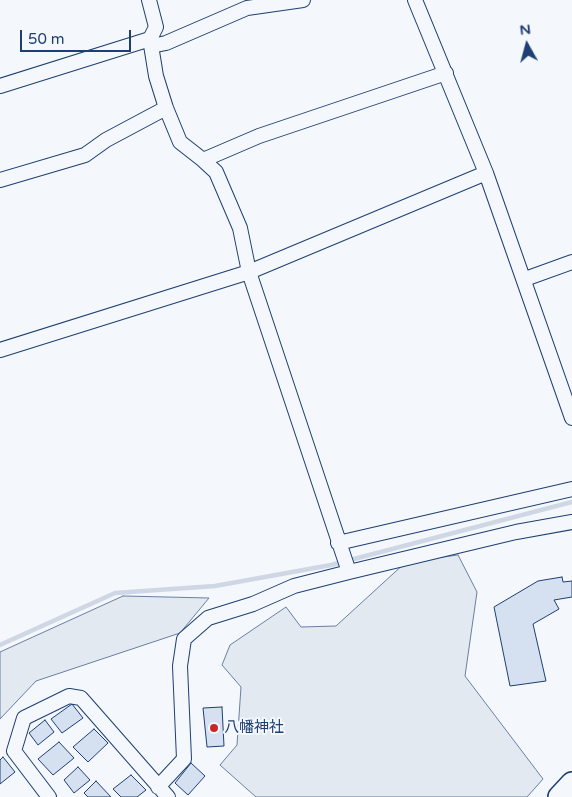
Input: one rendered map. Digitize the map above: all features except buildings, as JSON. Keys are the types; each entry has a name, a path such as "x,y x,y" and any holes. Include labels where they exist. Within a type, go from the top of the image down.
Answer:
{"main road":[{"path":"559,797 572,783"}],"street":[{"path":"149,0 156,27 150,43 156,76 166,108 180,142 216,172 240,228 249,272 344,560"},
{"path":"0,86 150,43 166,43 248,8 303,0"},
{"path":"415,0 486,173 525,279 572,418"},
{"path":"203,160 259,136 446,73"},
{"path":"0,180 85,155 106,140 166,108"},
{"path":"0,350 249,272 486,173"},
{"path":"525,279 572,262"},
{"path":"158,787 184,759 180,666 184,639 208,618 253,604 294,586 344,560 572,489"},
{"path":"344,560 572,522"},
{"path":"49,797 14,751 24,718 69,696 81,698 168,797"}],"shaded area":[{"path":"458,555 477,592 465,676 543,779 527,797 256,797 220,765 237,745 241,687 222,665 230,645 286,607 301,627 336,626 406,562"},
{"path":"123,596 209,598 180,633 36,681 0,719 0,652"}],"waterway":[{"path":"0,645 115,593 215,586 331,565 572,502"}],"place":[{"name":"八幡神社","path":"214,728"}]}
